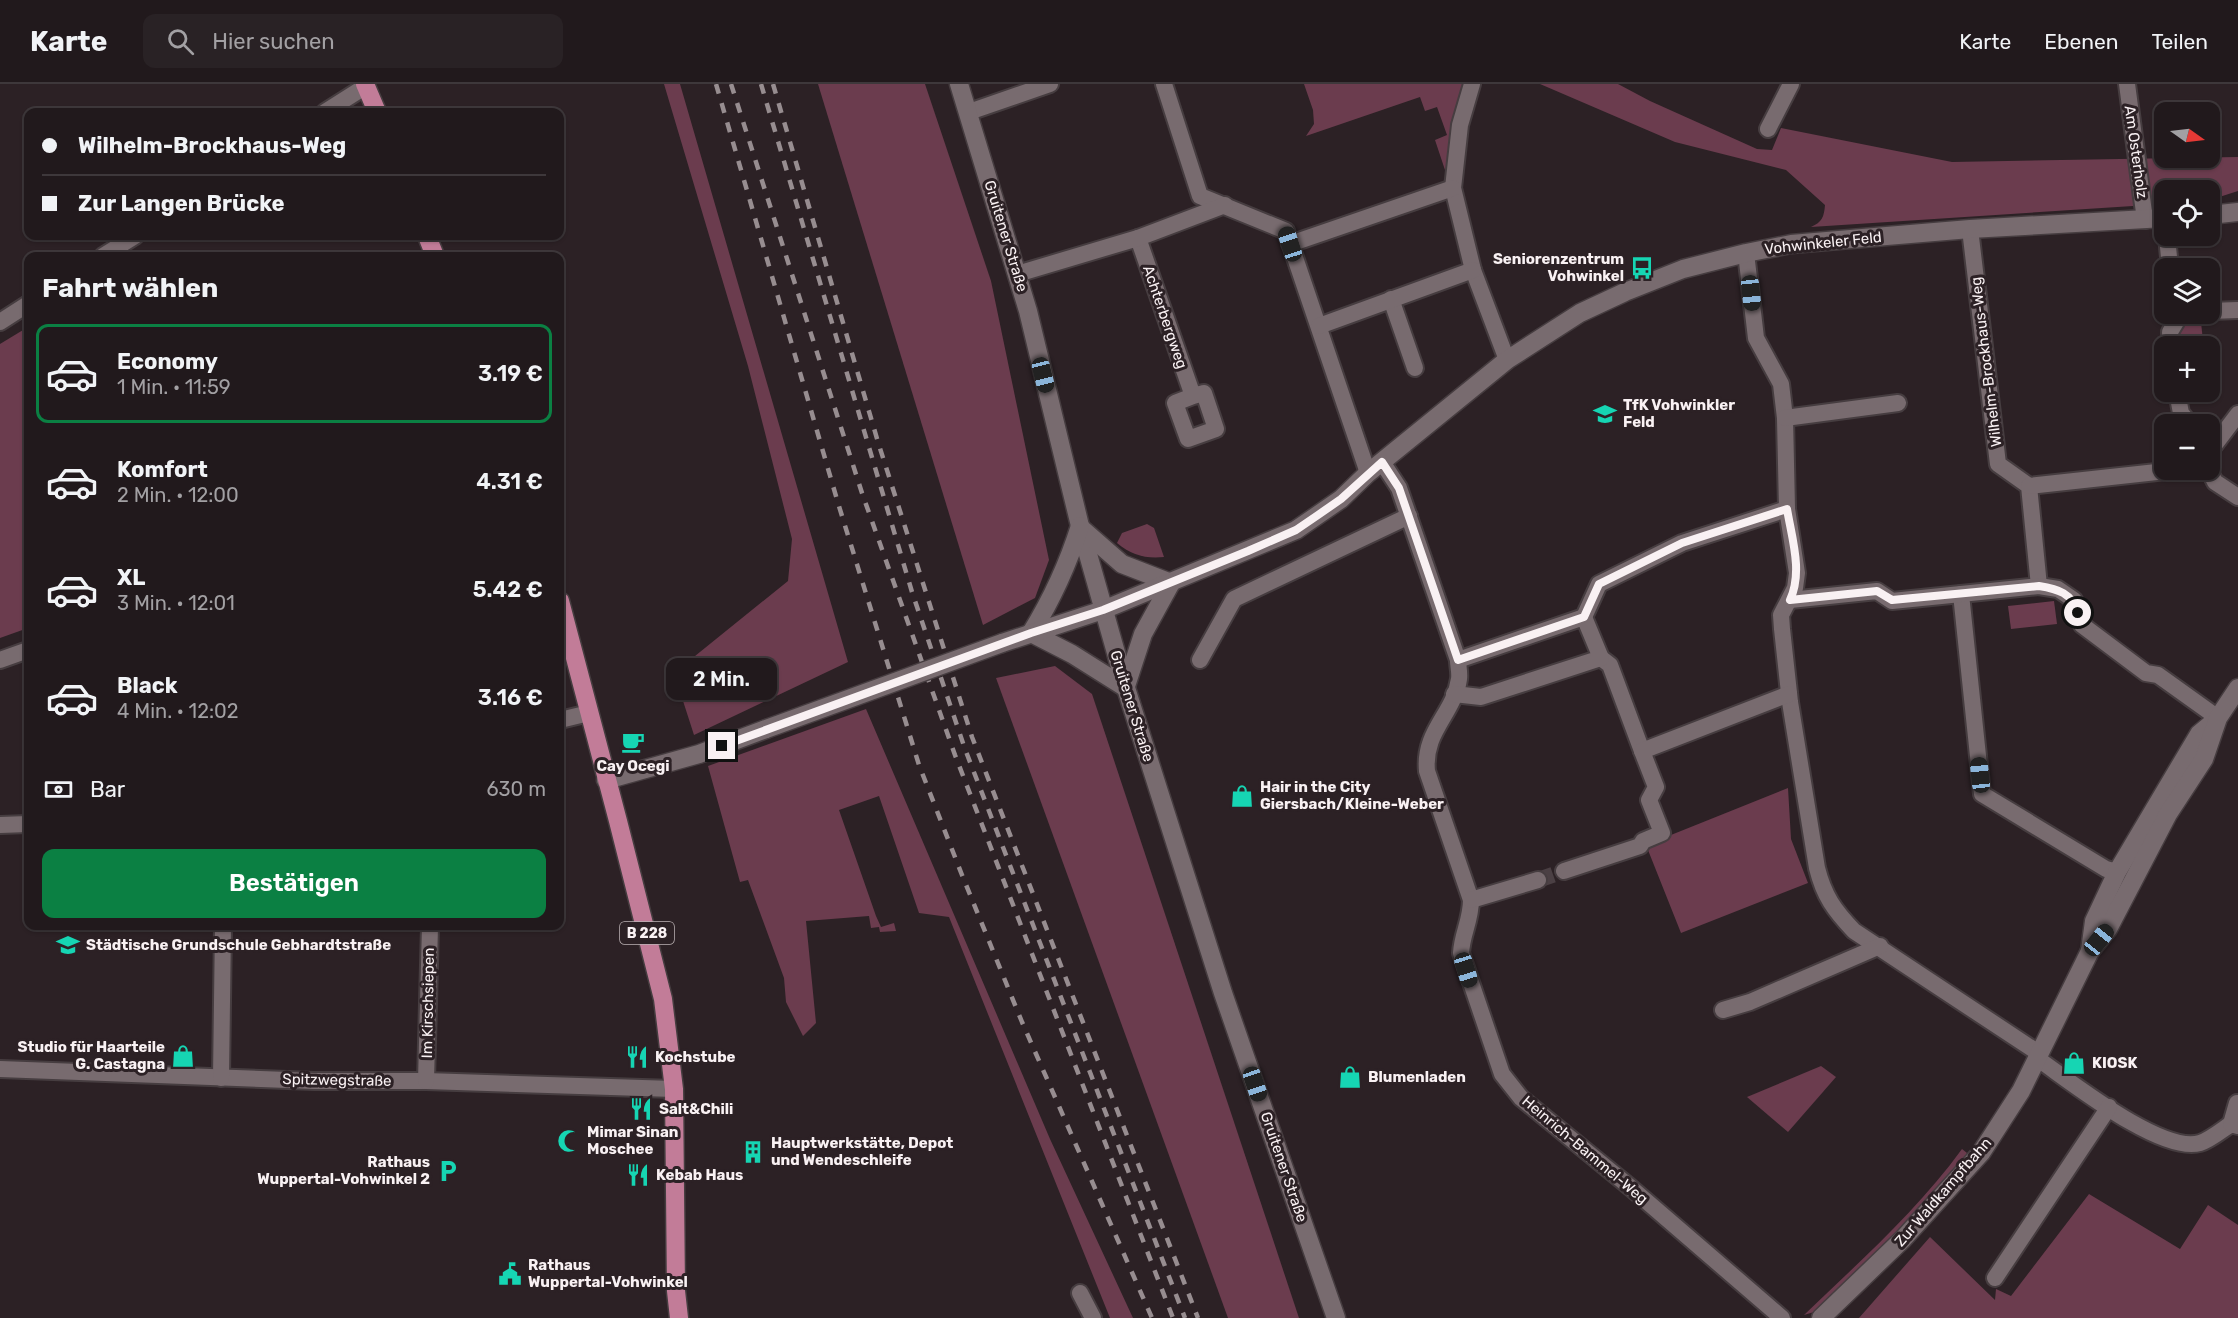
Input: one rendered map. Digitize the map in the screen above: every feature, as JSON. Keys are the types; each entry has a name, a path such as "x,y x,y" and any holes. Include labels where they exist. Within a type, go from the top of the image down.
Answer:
{"main road":[{"name":"Gruitener Straße","path":"959,84 1017,274 1080,526 1126,688 1223,993 1336,1318"},
{"path":"366,85 375,108"},
{"path":"2220,213 2238,212"},
{"name":"Vohwinkeler Feld","path":"606,780 699,754 1002,643 1103,610 1296,530 1341,499 1375,467 1506,360 1580,314 1683,268 1791,244 1970,229 2154,219"},
{"path":"1080,526 1099,546 1122,564 1171,583 1143,634 1126,688 1072,654 1031,633 1060,578 1080,526"},
{"name":"B 228","path":"564,616 663,999 674,1089 676,1292 679,1318"},
{"name":"Zur Waldkampfbahn","path":"1821,1318 1903,1239 1981,1154 2021,1091 2090,951 2108,929 2168,814 2204,759 2218,718 2238,688"},
{"name":"Zur Waldkampfbahn","path":"2090,951 2094,921 2117,872 2199,734 2218,718"}],"street":[{"path":"969,112 1050,84"},
{"path":"1164,84 1200,196 1286,231 1290,244 1453,188"},
{"path":"1472,84 1460,125 1453,188 1473,270 1506,360"},
{"path":"1767,129 1791,84"},
{"name":"Am Osterholz","path":"2127,84 2145,220"},
{"path":"331,108 366,85"},
{"path":"1017,274 1138,238 1225,205"},
{"name":"Wilhelm-Brockhaus-Weg","path":"1970,229 1998,464 2029,486"},
{"name":"Achterbergweg","path":"1138,238 1192,396"},
{"path":"109,252 129,240"},
{"name":"Heinrich-Bammel-Weg","path":"1290,244 1319,326 1375,467 1397,484 1458,660 1459,679 1454,694 1429,742 1426,757 1427,771 1471,900 1471,916 1461,942 1461,953 1502,1074 1521,1098 1630,1187 1782,1318"},
{"path":"1746,253 1756,338 1781,384 1785,418 1787,509 1797,573 1795,588 1781,615 1789,694 1817,868 1822,888 1835,911 1854,931 1880,946 2149,1133 2180,1143 2200,1143 2235,1125 2237,1103"},
{"path":"1319,326 1473,270"},
{"path":"1391,299 1415,368"},
{"path":"0,322 24,307"},
{"path":"2220,311 2238,310"},
{"path":"1785,418 1898,403"},
{"path":"2220,435 2238,414"},
{"path":"2039,586 2029,486 2154,472"},
{"path":"2214,480 2238,497"},
{"path":"1458,660 1584,617 1599,584 1682,543 1787,509"},
{"path":"1200,660 1234,599 1409,516"},
{"path":"1790,600 1877,591 1892,600 2039,586 2058,589 2074,600 2082,625 2146,673 2157,675 2218,718"},
{"path":"1961,594 1982,794 2106,869 2117,872"},
{"path":"1564,872 1640,846 1643,841 1662,833 1649,800 1656,787 1610,665 1601,658 1584,617"},
{"path":"0,660 24,651"},
{"path":"1454,694 1481,697 1601,658"},
{"path":"1642,751 1789,694"},
{"path":"564,719 589,713"},
{"path":"0,825 24,824"},
{"path":"1471,900 1539,880"},
{"path":"221,1078 223,930"},
{"name":"Im Kirschsiepen","path":"426,1081 430,930"},
{"path":"1723,1010 1750,1002 1880,946"},
{"name":"Spitzwegstraße","path":"0,1069 314,1081 426,1081 674,1089"},
{"path":"1995,1278 2109,1107"},
{"path":"1080,1293 1093,1318"}],"shaded area":[{"path":"664,84 680,84 848,662 694,735 674,673 788,581 792,539 748,366"},
{"path":"818,84 925,84 991,281 1049,560 1035,598 983,625"},
{"path":"1304,84 1465,84 1453,122 1447,176 1435,140 1447,135 1437,107 1425,111 1420,97 1306,136 1314,124 1313,110"},
{"path":"1540,84 1618,84 1650,101 1757,149 1772,150 1781,128 1952,162 2154,158 2154,168 2220,168 2220,157 2238,157 2238,191 2220,197 2220,180 2154,180 2154,205 1811,227 1822,219 1825,205 1786,170 1675,142"},
{"path":"2184,324 2201,324 2202,336 2175,335"},
{"path":"24,329 24,629 0,638 0,344"},
{"path":"1147,524 1154,528 1164,557 1139,555 1117,543 1122,533"},
{"path":"2054,601 2057,624 2011,629 2008,606"},
{"path":"1055,666 1092,694 1299,1318 1228,1318 996,678"},
{"path":"866,709 1050,1139 1133,1318 1110,1318 949,917 919,913 879,796 839,810 881,927 894,923 896,931 880,932 879,927 871,928 869,916 806,921 816,1023 803,1036 786,1002 784,978 748,880 740,882 708,766"},
{"path":"1788,788 1791,839 1808,883 1681,933 1646,845"},
{"path":"1821,1066 1836,1077 1788,1132 1747,1097"},
{"path":"1962,1149 1967,1153 1964,1159 1933,1196 1814,1312 1804,1315 1907,1215"},
{"path":"2089,1194 2180,1249 2208,1205 2238,1225 2238,1318 1859,1318 1930,1237 1995,1300 1996,1289 2011,1296"}],"tunnel":[{"path":"1538,880 1564,871"}],"railway":[{"path":"716,84 838,503 919,765 1022,1022 1152,1318"},
{"path":"731,84 862,493 955,755 1173,1318"},
{"path":"761,84 912,592 965,749 1185,1318"},
{"path":"773,84 878,442 972,737 1198,1318"}],"place":[{"name":"Seniorenzentrum Vohwinkel","path":"1642,268"},
{"name":"TfK Vohwinkler Feld","path":"1605,414"},
{"name":"Cay Ocegi","path":"633,742"},
{"name":"Hair in the City Giersbach/Kleine-Weber","path":"1242,796"},
{"name":"Städtische Grundschule Gebhardtstraße","path":"68,945"},
{"name":"Studio für Haarteile G. Castagna","path":"183,1056"},
{"name":"Kochstube","path":"637,1057"},
{"name":"KIOSK","path":"2074,1063"},
{"name":"Blumenladen","path":"1350,1077"},
{"name":"Salt&Chili","path":"641,1109"},
{"name":"Mimar Sinan Moschee","path":"569,1141"},
{"name":"Hauptwerkstätte, Depot und Wendeschleife","path":"753,1152"},
{"name":"Rathaus Wuppertal-Vohwinkel 2","path":"448,1171"},
{"name":"Kebab Haus","path":"638,1175"},
{"name":"Rathaus Wuppertal-Vohwinkel","path":"510,1274"}],"route":[{"path":"722,746 1031,633 1103,610 1248,551 1296,530 1341,499 1382,462 1399,488 1458,660 1584,617 1599,584 1682,543 1787,509 1797,573 1795,588 1790,600 1877,591 1892,600 2039,586 2058,589 2074,600 2078,613"}]}
